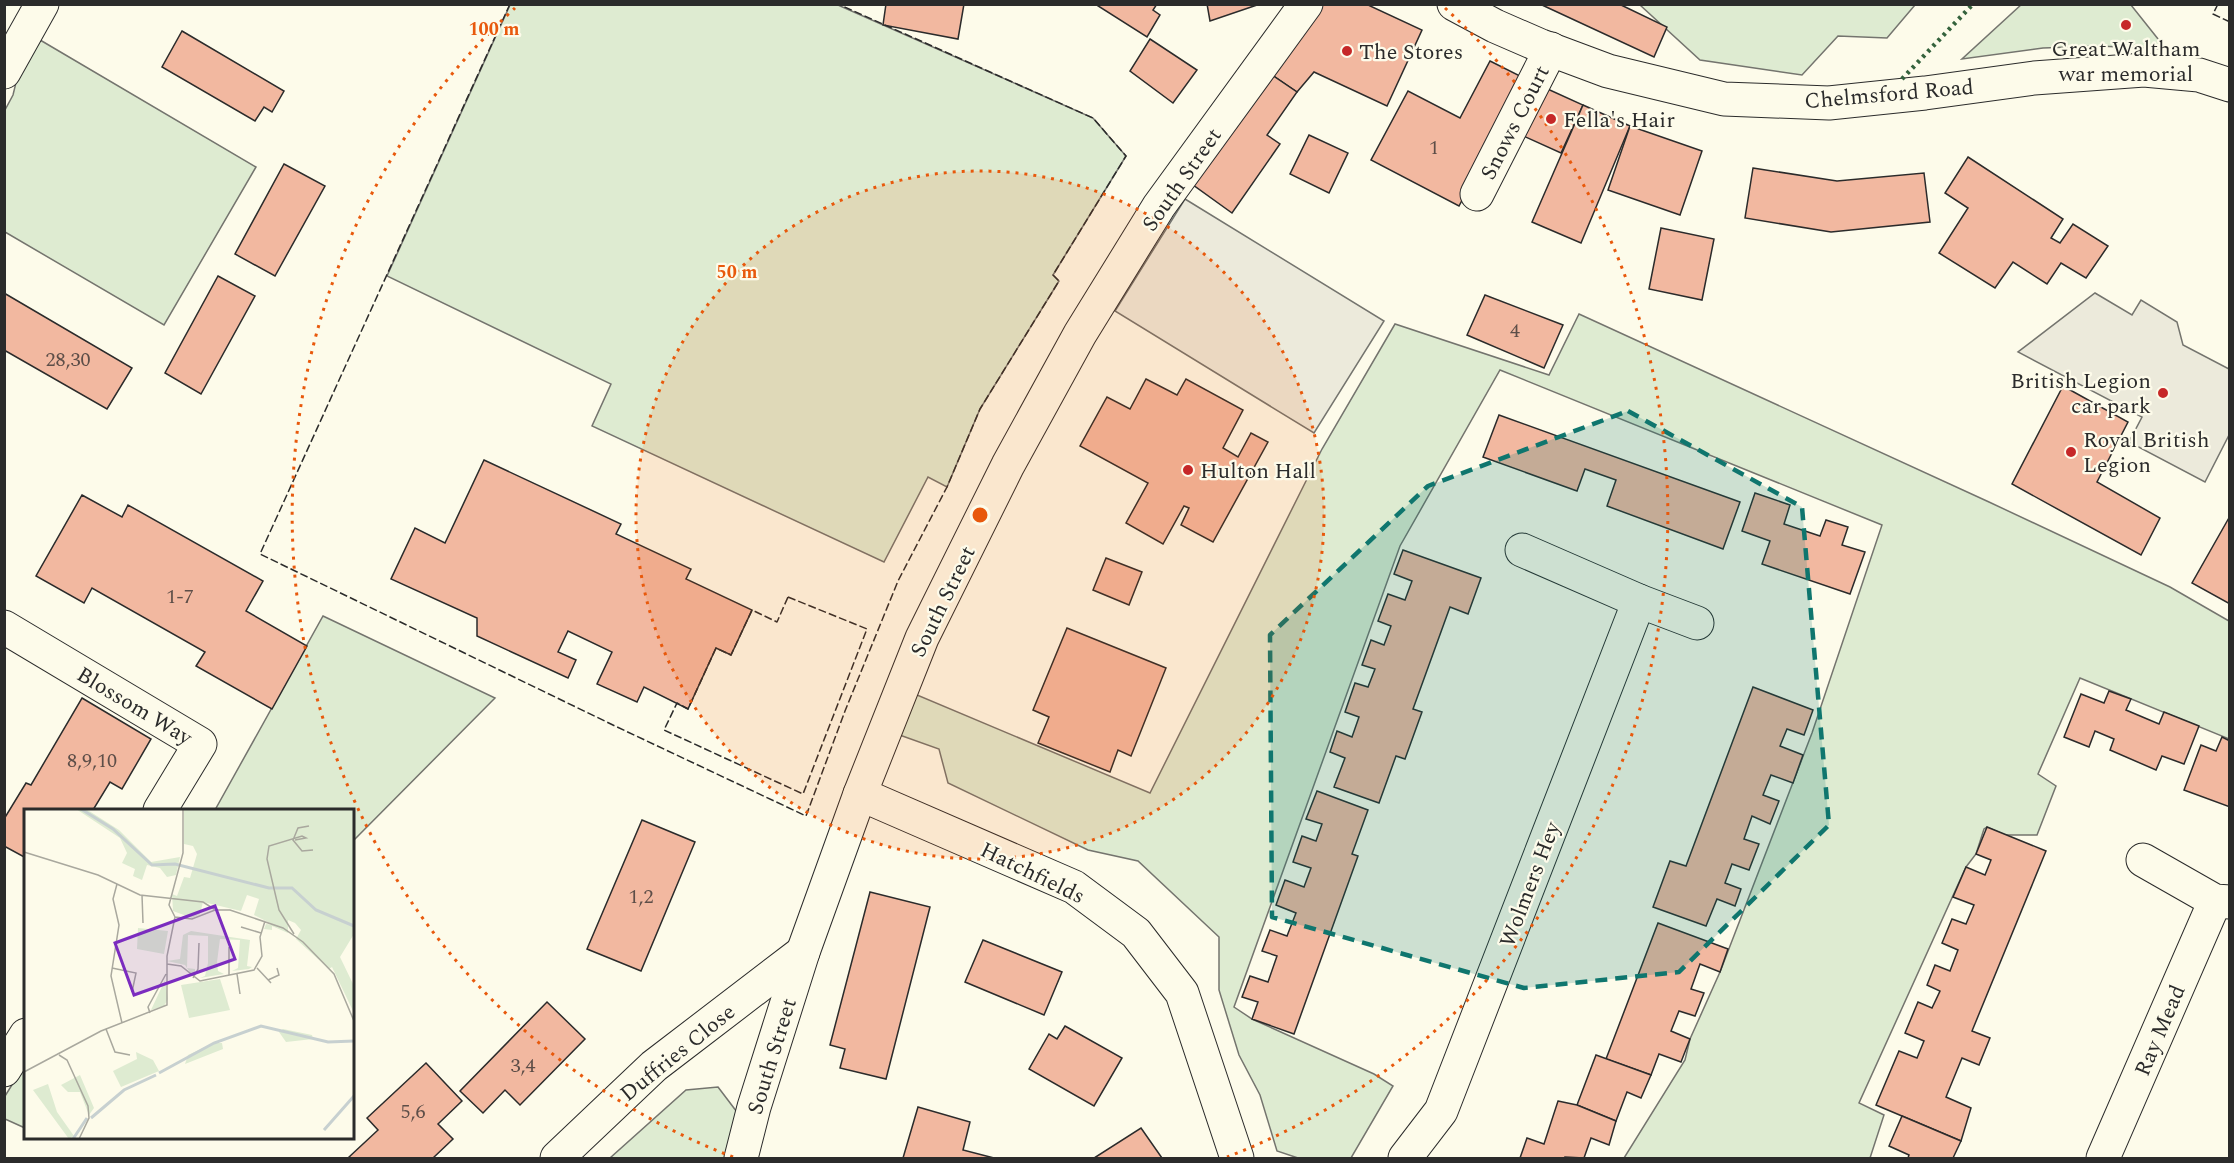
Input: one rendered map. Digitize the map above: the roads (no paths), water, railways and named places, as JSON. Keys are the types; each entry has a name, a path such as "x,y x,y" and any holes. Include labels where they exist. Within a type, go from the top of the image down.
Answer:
{"street":[{"path":"4,72 42,4"},
{"name":"South Street","path":"741,1158 754,1107 804,952 860,794 922,638 1008,465 1080,334 1159,206 1306,4"},
{"name":"Chelmsford Road","path":"1454,4 1495,26 1608,71 1724,99 1829,103 2034,78 2144,70 2199,75 2229,85"},
{"name":"Snows Court","path":"1477,194 1551,49"},
{"path":"1522,549 1639,601 1696,623"},
{"name":"Wolmers Hey","path":"1405,1158 1441,1111 1639,601"},
{"name":"Blossom Way","path":"4,627 200,744 161,809"},
{"name":"Hatchfields","path":"860,794 1074,887 1136,933 1182,993 1237,1158"},
{"name":"Ray Mead","path":"2103,1158 2222,902 2142,860"},
{"name":"Duffries Close","path":"557,1158 654,1066 804,952"},
{"path":"4,1070 24,1038"}],"place":[{"name":"Great Waltham war memorial","path":"2126,25"},
{"name":"The Stores","path":"1347,51"},
{"name":"Fella's Hair","path":"1551,119"},
{"name":"British Legion car park","path":"2163,393"},
{"name":"Royal British Legion","path":"2071,452"},
{"name":"Hulton Hall","path":"1188,470"}]}
